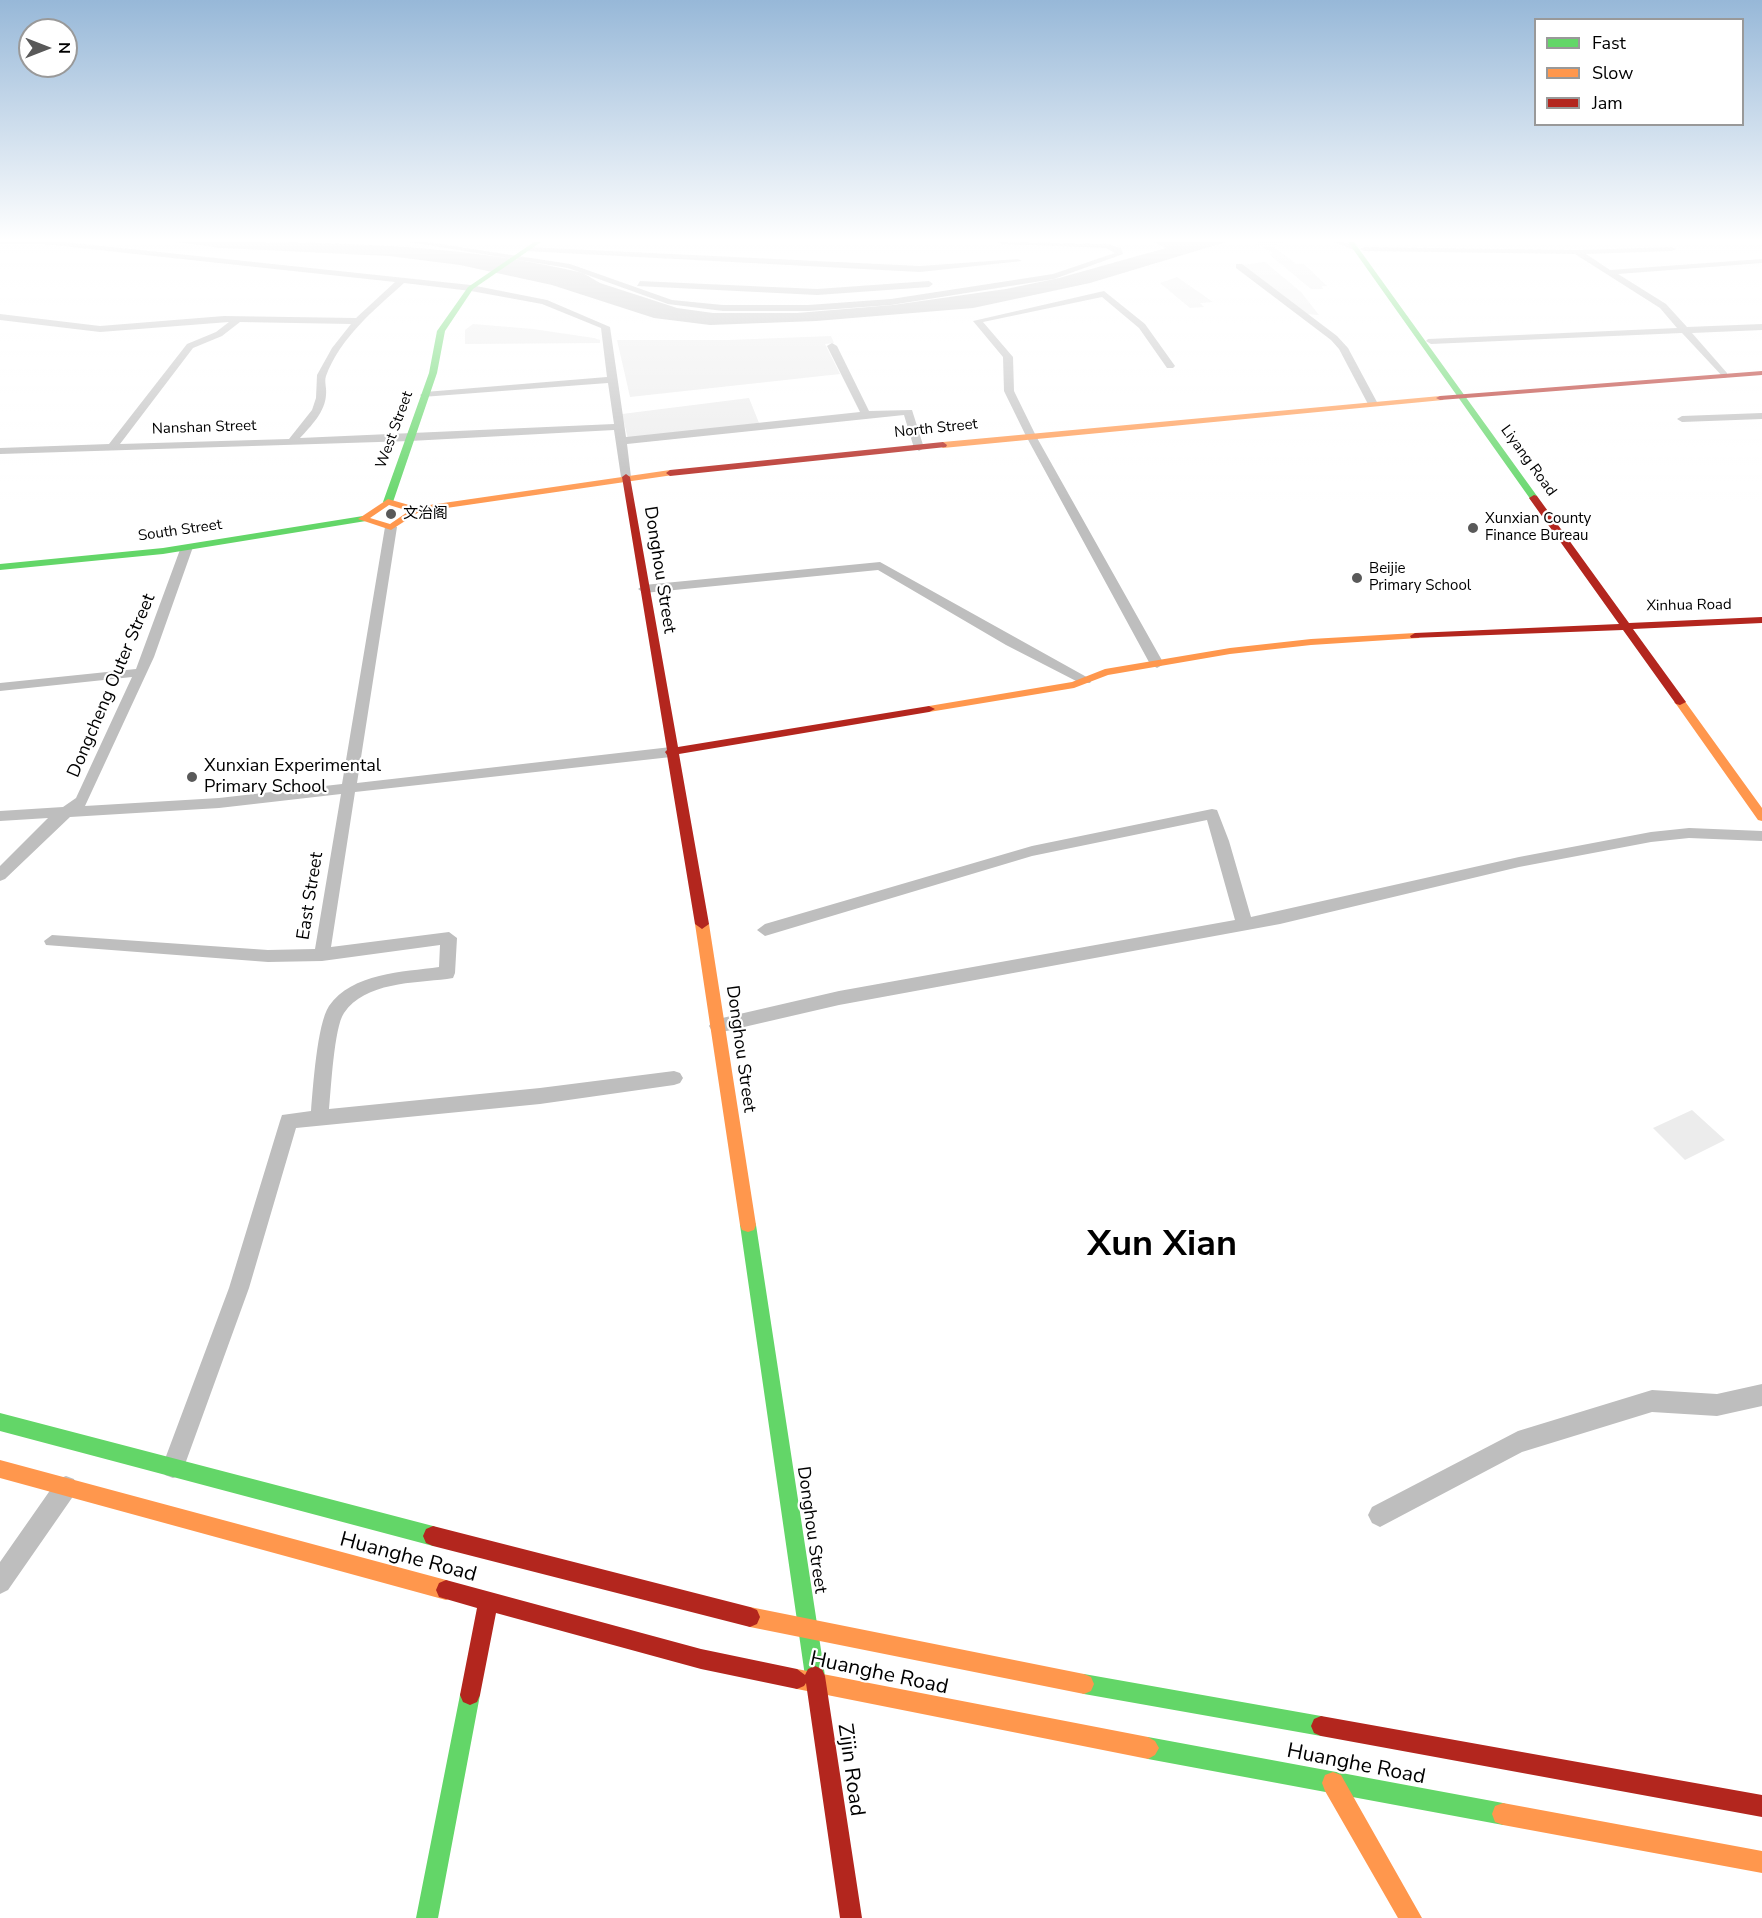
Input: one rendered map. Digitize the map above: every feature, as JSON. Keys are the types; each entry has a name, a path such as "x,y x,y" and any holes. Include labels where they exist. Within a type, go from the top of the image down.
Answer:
{"street":[{"path":"113,446 190,346 222,332"},
{"path":"293,440 317,409 321,398 321,376 352,332"},
{"name":"West Street","path":"388,502 433,373 441,332"},
{"path":"606,332 626,477"},
{"path":"986,332 1008,357 1009,391 1031,436 1157,664"},
{"path":"1146,332 1170,366"},
{"path":"1325,332 1343,348 1373,404"},
{"name":"Liyang Road","path":"1420,332 1630,624 1762,817"},
{"name":"Liyang Road","path":"1424,332 1466,395"},
{"path":"1431,341 1630,332"},
{"path":"1684,332 1724,375"},
{"path":"832,346 866,414"},
{"name":"North Street","path":"416,510 626,477 1466,395 1762,373"},
{"path":"425,395 612,380"},
{"path":"621,441 866,414 908,412 919,448"},
{"path":"1682,419 1762,416"},
{"name":"Nanshan Street","path":"0,451 619,428"},
{"name":"Donghou Street","path":"626,477 718,1026 808,1629"},
{"path":"363,519 388,502 416,510"},
{"path":"363,519 391,527 416,510"},
{"name":"South Street","path":"0,567 187,547 363,519"},
{"name":"East Street","path":"319,1117 334,1012 352,996 378,982 447,973 449,938 321,955 391,527"},
{"name":"Dongcheng Outer Street","path":"0,875 54,821 82,801 141,672 187,547"},
{"path":"644,589 880,566 1011,642 1085,680"},
{"name":"Xinhua Road","path":"1630,624 1668,616 1762,612"},
{"name":"Xinhua Road","path":"1630,624 1762,620"},
{"name":"Liyang Road","path":"1630,624 1762,798"},
{"path":"0,816 219,803 671,753 1074,685 1105,672 1311,642 1630,624"},
{"path":"0,687 141,672"},
{"path":"765,930 1032,851 1212,814 1221,835 1235,899 1245,924"},
{"path":"718,1026 839,998 1245,924 1388,894 1519,862 1651,837 1689,833 1762,836"},
{"path":"52,941 268,956 321,955"},
{"path":"173,1467 239,1288 289,1121 540,1096 674,1078"},
{"path":"1380,1515 1518,1442 1652,1401 1717,1405 1762,1395"},
{"name":"Huanghe Road","path":"0,1422 714,1610 1019,1672 1762,1806"},
{"name":"Huanghe Road","path":"0,1469 700,1658 1015,1723 1762,1862"},
{"path":"0,1582 66,1487"},
{"path":"427,1918 488,1601"},
{"name":"Zijin Road","path":"808,1629 851,1918"},
{"path":"1333,1783 1411,1918"}],"shaded area":[{"path":"465,332 550,332 600,340 600,343 465,344"},
{"path":"831,336 834,343 825,344 840,374 630,397 617,340 728,340"},
{"path":"749,398 759,423 628,439 622,414"},
{"path":"1692,1110 1725,1140 1685,1160 1653,1128"}],"traffic: fast":[{"path":"388,502 433,373 441,332"},
{"path":"1415,332 1534,498"},
{"path":"0,567 163,551 363,519"},
{"path":"748,1225 815,1676"},
{"path":"0,1422 433,1536"},
{"path":"1084,1684 1321,1726"},
{"path":"427,1918 470,1695"},
{"path":"1148,1748 1503,1814"}],"traffic: slow":[{"path":"943,445 1440,398"},
{"path":"416,510 391,527 363,519 388,502 416,510 670,473"},
{"path":"929,709 1074,685 1105,672 1230,651 1311,642 1415,636"},
{"path":"1680,702 1762,817"},
{"path":"702,924 748,1225"},
{"path":"0,1469 446,1590"},
{"path":"750,1617 1084,1684"},
{"path":"797,1679 1148,1748"},
{"path":"1333,1783 1411,1918"},
{"path":"1503,1814 1762,1862"}],"traffic: jam":[{"path":"1440,398 1762,373"},
{"path":"670,473 943,445"},
{"path":"626,477 702,924"},
{"path":"1534,498 1680,702"},
{"path":"1415,636 1762,620"},
{"path":"671,752 929,709"},
{"path":"433,1536 750,1617"},
{"path":"446,1590 701,1659 797,1679"},
{"path":"470,1695 488,1601"},
{"path":"815,1676 851,1918"},
{"path":"1321,1726 1762,1806"}],"place":[{"name":"文治阁","path":"391,514"},
{"name":"Xunxian County Finance Bureau","path":"1473,528"},
{"name":"Beijie Primary School","path":"1357,578"},
{"name":"Xunxian Experimental Primary School","path":"192,777"}],"district":[{"name":"Xun Xian","path":"1162,1246"}]}
